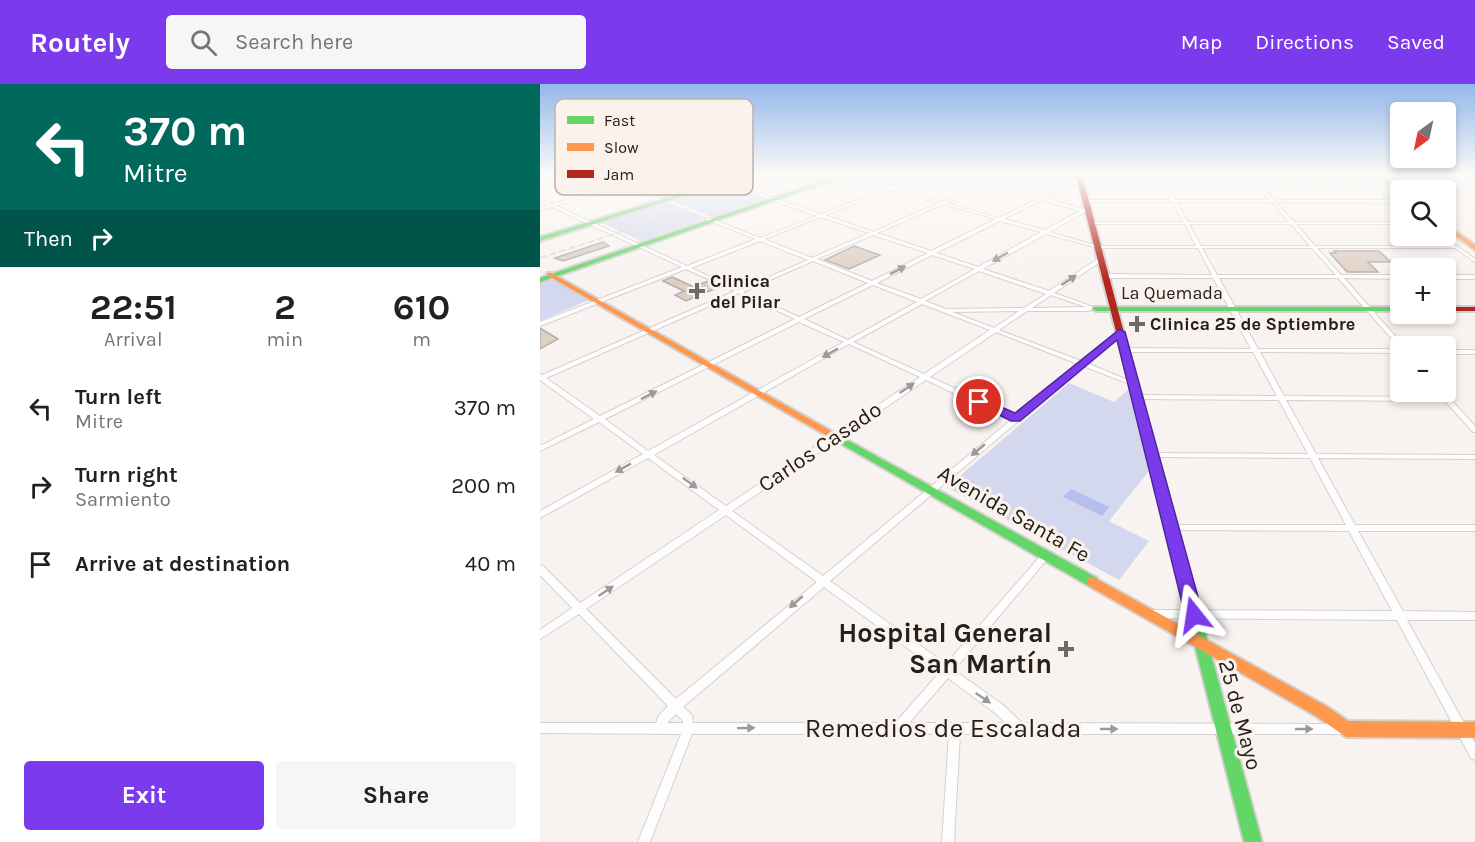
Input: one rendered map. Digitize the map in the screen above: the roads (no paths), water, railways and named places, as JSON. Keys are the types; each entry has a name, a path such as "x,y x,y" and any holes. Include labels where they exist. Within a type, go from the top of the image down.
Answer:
{"street":[{"path":"563,210 1016,419"},
{"path":"540,239 631,210"},
{"path":"545,277 738,210"},
{"path":"809,210 1096,309"},
{"path":"540,324 834,210"},
{"path":"541,377 926,210"},
{"path":"969,210 1098,247 1457,247 1475,261"},
{"path":"540,449 1017,210"},
{"path":"540,515 1083,210"},
{"name":"25 de Mayo","path":"1088,210 1252,842"},
{"path":"1179,210 1475,754"},
{"path":"1281,210 1392,336"},
{"path":"710,220 1134,384"},
{"path":"1092,223 1390,223"},
{"path":"1456,234 1475,248"},
{"name":"Carlos Casado","path":"540,635 1101,259"},
{"path":"1106,276 1390,277"},
{"name":"Avenida Santa Fe","path":"545,277 598,301 651,330 1322,711 1346,729"},
{"path":"1456,277 1475,278"},
{"name":"La Quemada","path":"942,310 1390,309"},
{"path":"1456,309 1475,309"},
{"path":"659,729 663,719 677,705 822,580 1120,332"},
{"path":"1125,350 1390,351"},
{"path":"1456,352 1475,352"},
{"path":"541,377 999,709 1019,728"},
{"path":"1137,397 1390,399"},
{"path":"1450,402 1475,430"},
{"path":"1152,455 1475,457"},
{"path":"1171,528 1475,528"},
{"path":"899,727 1046,555"},
{"path":"540,568 677,705 688,719 688,729 644,842"},
{"path":"1150,614 1475,616"},
{"name":"Remedios de Escalada","path":"540,729 899,727 1346,729"},
{"path":"948,842 955,729"},
{"path":"1346,729 1475,730"}],"water":[{"path":"1071,489 1109,507 1102,516 1063,497"}],"railway":[{"path":"540,258 686,210"}],"place":[{"name":"Clinica del Pilar","path":"697,291"},
{"name":"Clinica 25 de Sptiembre","path":"1137,324"},
{"name":"Hospital General San Martín","path":"1066,649"}]}
